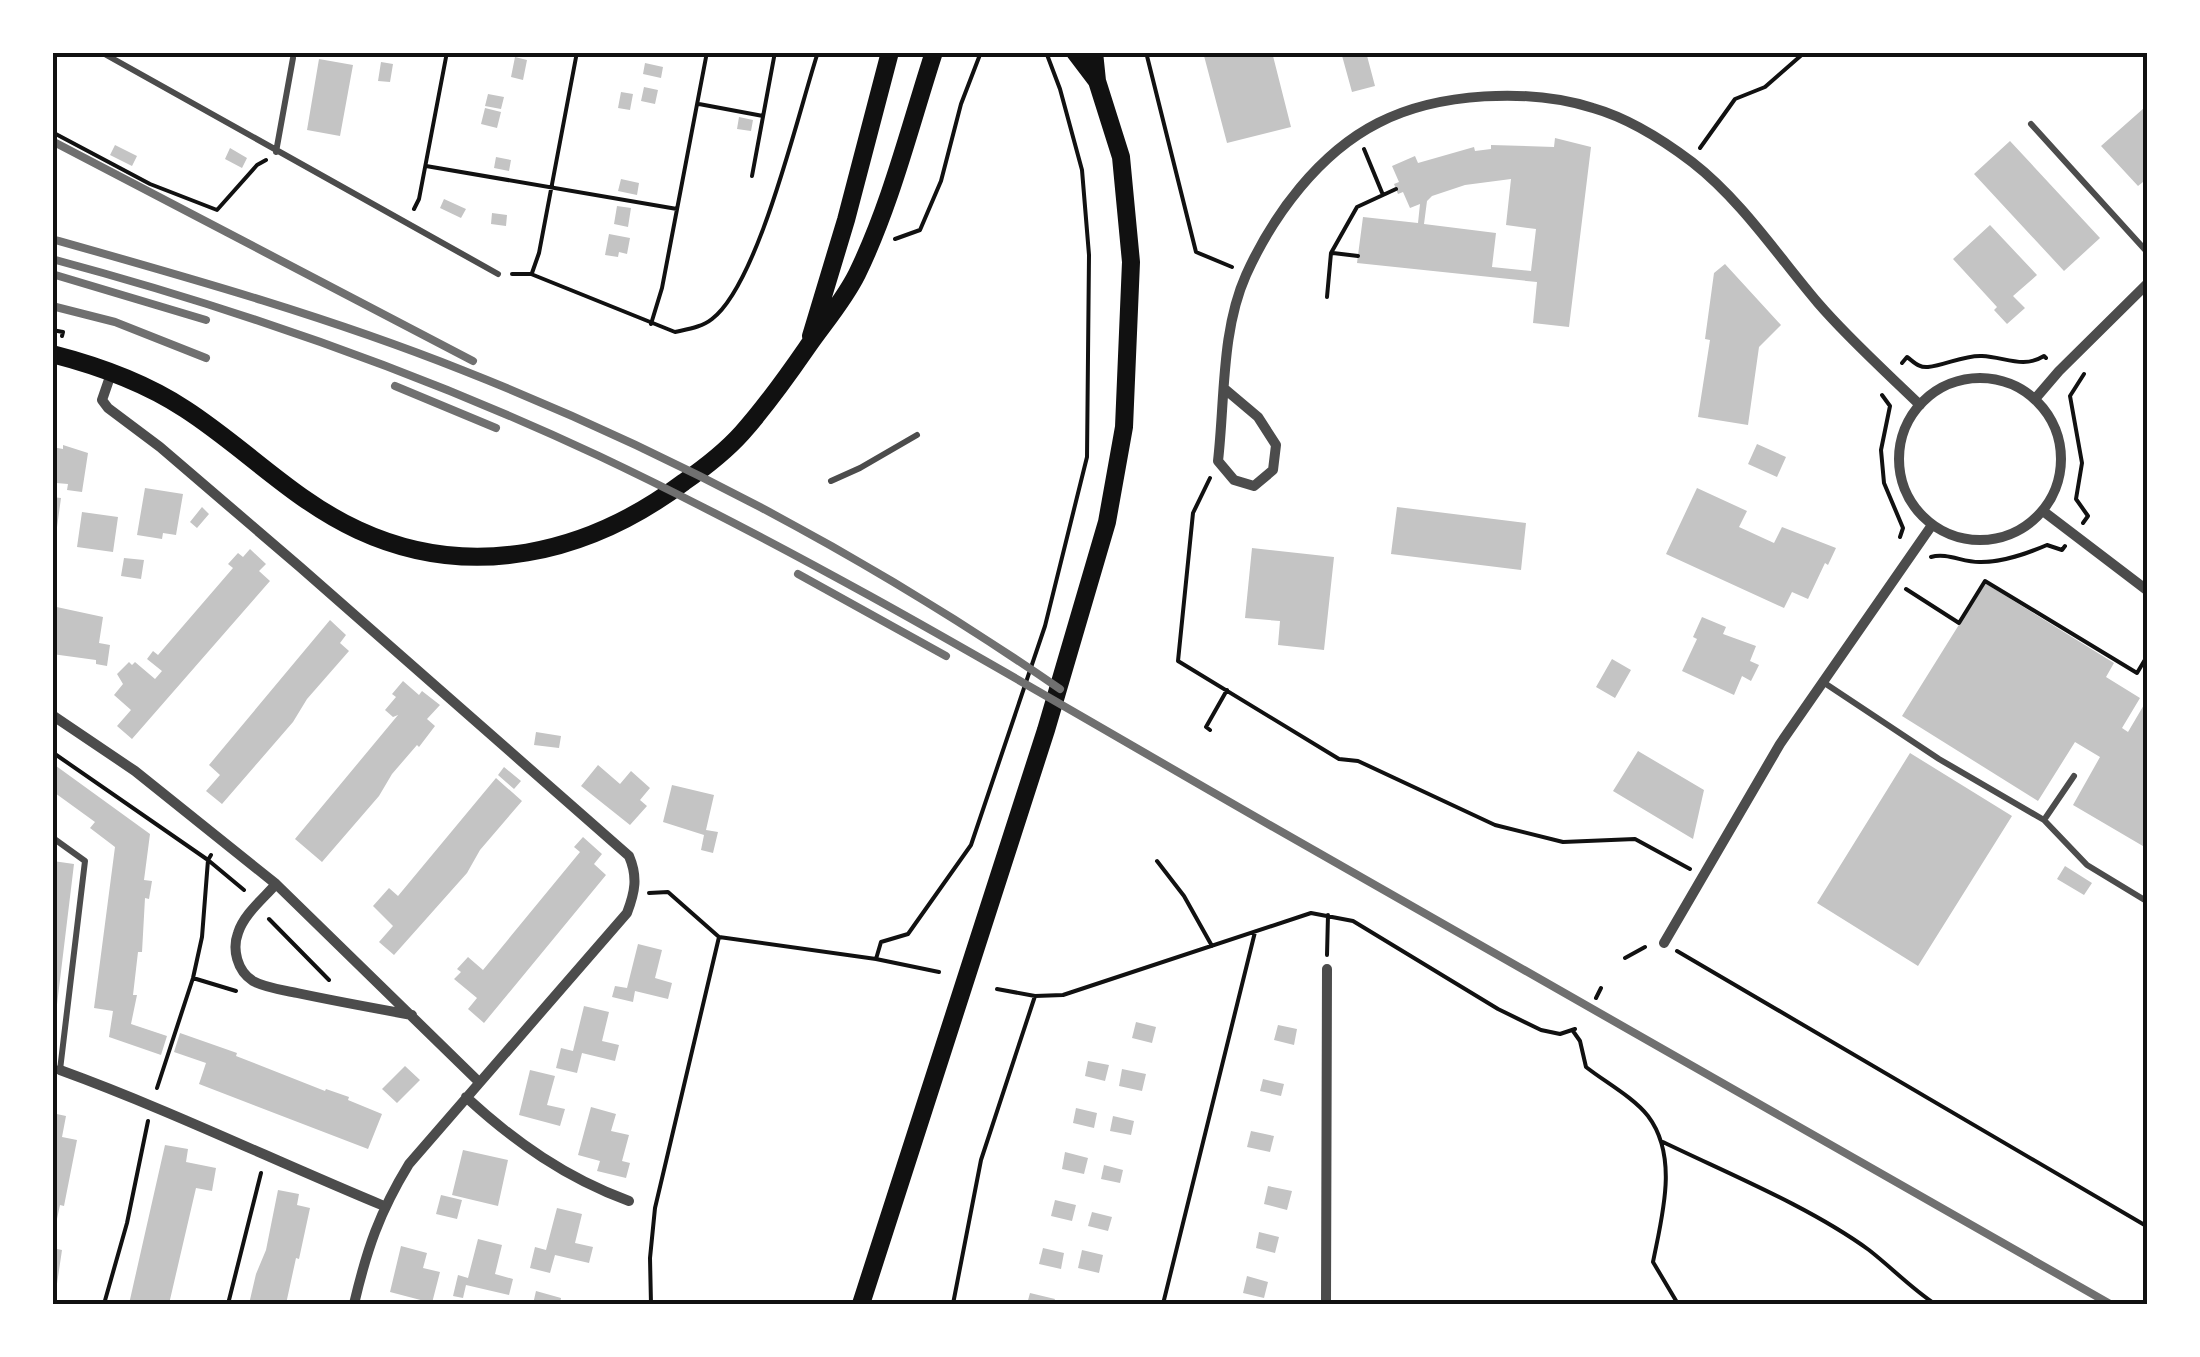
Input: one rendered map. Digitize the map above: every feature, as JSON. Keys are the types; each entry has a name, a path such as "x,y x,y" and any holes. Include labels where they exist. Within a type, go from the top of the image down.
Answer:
{"main road":[{"path":"808,346 890,52"},
{"path":"52,354 112,371 184,408 323,512 382,541 458,557 518,556 581,540 618,524 676,488 739,436 836,310 868,250 934,52"},
{"path":"1076,52 1097,81"},
{"path":"861,1304 1074,642 1107,522 1124,427 1131,262 1121,157 1097,81 1094,52"}],"street":[{"path":"1226,390 1258,417 1276,445 1272,470 1254,486 1234,480 1218,460 1227,344 1247,273 1286,204 1310,177 1378,123 1462,99 1514,95 1593,108 1636,125 1690,161 1719,186 1823,308 1920,405"},
{"path":"2035,399 2059,370 2148,284"},
{"path":"112,371 102,400 108,408 300,566 629,856 636,872 627,913 409,1164 384,1206 365,1257 354,1304"},
{"path":"1989,378 2035,399 2050,418 2061,454 2056,490 2043,511 2025,527 2002,538 1954,536 1932,525 1914,506 1902,482 1899,454 1905,428 1920,405 1940,389 1964,380 1989,378"},
{"path":"2043,511 2148,591"},
{"path":"1664,943 1780,744 1932,525"},
{"path":"52,715 135,771 276,884 479,1082"},
{"path":"276,884 242,922 235,944 237,959 254,982 412,1015"},
{"path":"1326,1304 1327,969"},
{"path":"56,1069 152,1104 384,1206"},
{"path":"466,1097 505,1133 544,1160 628,1201"}],"lane":[{"path":"101,52 498,274"},
{"path":"276,152 293,58"},
{"path":"2031,124 2148,253"},
{"path":"831,481 916,435"},
{"path":"1823,682 1939,759 2044,820 2087,865 2148,902"},
{"path":"2044,820 2074,776"},
{"path":"52,838 85,861 56,1069"}],"path":[{"path":"408,223 430,150 447,52"},
{"path":"531,274 539,253 577,52"},
{"path":"651,324 662,288 706,52"},
{"path":"752,176 775,52"},
{"path":"498,274 531,274 676,332 712,319 740,283 768,212 818,52"},
{"path":"868,250 920,230 941,182 961,104 981,52"},
{"path":"876,959 881,942 908,934 972,845 1044,626 1086,456 1089,274 1082,170 1046,52"},
{"path":"1146,52 1196,252 1247,273"},
{"path":"1690,161 1735,98 1765,87 1805,52"},
{"path":"696,103 763,116"},
{"path":"52,132 150,184 218,210 257,165"},
{"path":"1358,136 1383,195"},
{"path":"426,166 677,209"},
{"path":"1327,297 1331,253 1357,207 1396,189"},
{"path":"1331,253 1358,256"},
{"path":"2059,370 2044,356 2029,363 1978,355 1926,367 1907,357 1876,389 1890,406 1882,450 1884,483 1903,528 1899,540 1929,558 1938,554 1980,562 2022,556 2046,545 2062,550 2088,516 2076,499 2082,463 2070,396 2087,370 2074,355"},
{"path":"1218,460 1194,512 1178,661 1339,758 1358,761 1495,826 1563,842 1635,839 1704,876"},
{"path":"1894,581 1959,623 1985,581 2137,673 2146,658"},
{"path":"1210,730 1206,727 1228,690"},
{"path":"52,752 208,860 260,902 265,915 354,1005"},
{"path":"104,1304 127,1223 152,1104 193,978 202,937 208,860 223,840"},
{"path":"1157,862 1184,896 1212,946"},
{"path":"634,893 668,892 719,937 939,972"},
{"path":"997,989 1035,996 1063,995 1311,913 1353,921 1498,1010 1541,1030 1560,1034 1574,1030 1586,1067 1646,1114 1663,1142 1665,1204 1652,1262 1678,1304"},
{"path":"1327,969 1328,915"},
{"path":"1162,1304 1254,932"},
{"path":"651,1304 650,1258 656,1208 719,937"},
{"path":"1625,958 1664,943 2148,1227"},
{"path":"193,978 250,994 254,982"},
{"path":"1596,998 1601,988"},
{"path":"953,1304 981,1160 1035,996"},
{"path":"1663,1142 1788,1203 1868,1250 1907,1286 1935,1304"},
{"path":"228,1304 265,1156"}],"building":[{"path":"1203,52 1272,52 1291,127 1227,143"},
{"path":"1341,52 1366,52 1375,86 1352,92"},
{"path":"515,57 527,60 523,80 511,77"},
{"path":"319,59 353,65 340,136 307,130"},
{"path":"381,62 393,64 390,82 378,81"},
{"path":"645,63 663,67 661,78 643,74"},
{"path":"644,87 658,90 655,104 641,101"},
{"path":"621,92 633,94 630,110 618,108"},
{"path":"488,94 504,97 501,109 485,106"},
{"path":"485,108 501,112 497,128 481,124"},
{"path":"2144,108 2148,111 2148,178 2138,186 2101,146"},
{"path":"739,117 753,120 751,131 737,129"},
{"path":"1555,138 1591,147 1569,327 1533,323 1537,282 1357,263 1363,217 1418,223 1420,204 1410,208 1403,192 1398,194 1394,184 1399,182 1392,166 1415,156 1418,163 1474,147 1475,151 1491,149 1491,145 1554,147","holes":["1511,179 1506,225 1536,229 1531,271 1492,267 1496,233 1424,224 1427,201 1465,185"]},
{"path":"2010,141 2100,238 2064,271 1974,174"},
{"path":"115,145 137,156 132,166 110,155"},
{"path":"230,148 247,158 242,168 225,159"},
{"path":"496,157 511,160 509,171 494,168"},
{"path":"621,179 639,183 637,195 618,191"},
{"path":"444,199 466,209 461,218 440,208"},
{"path":"617,206 631,208 628,227 614,224"},
{"path":"492,213 507,215 506,226 491,224"},
{"path":"1990,225 2037,275 2013,296 2025,308 2007,324 1994,310 1997,307 1953,259"},
{"path":"609,234 630,238 627,254 605,255"},
{"path":"1725,264 1781,325 1759,347 1748,425 1698,417 1710,340 1705,339 1714,273"},
{"path":"1757,444 1786,457 1777,477 1748,464"},
{"path":"63,445 88,453 82,492 67,490 68,484 56,483 52,490 52,447 63,449"},
{"path":"145,488 183,494 176,535 163,533 162,539 137,535"},
{"path":"1697,488 1747,511 1739,527 1774,543 1782,527 1836,548 1808,599 1792,592 1784,608 1666,554"},
{"path":"52,497 61,498 55,542 52,542"},
{"path":"202,507 209,514 197,528 190,522"},
{"path":"1397,507 1526,523 1521,570 1391,554"},
{"path":"82,512 118,517 113,552 77,547"},
{"path":"1252,548 1334,557 1324,650 1278,645 1280,621 1245,618"},
{"path":"250,549 266,564 259,571 270,581 132,739 117,726 131,710 114,695 123,684 117,674 129,662 135,662 155,679 162,671 147,659 153,651 158,655 233,568 228,564 238,553 243,557"},
{"path":"124,558 144,560 141,579 121,576"},
{"path":"1985,583 2114,663 2106,677 2140,698 2122,728 2128,732 2148,698 2148,849 2073,805 2100,757 2075,742 2038,801 1902,716"},
{"path":"52,606 103,617 99,643 110,645 107,666 96,664 96,660 52,654"},
{"path":"1702,617 1726,627 1723,634 1756,646 1750,661 1759,665 1751,681 1742,676 1734,695 1682,671"},
{"path":"330,620 346,635 340,643 349,651 222,804 206,791 220,775 209,765"},
{"path":"1612,659 1631,670 1615,698 1596,687"},
{"path":"403,681 419,695 422,691 440,705 427,719 435,726 322,862 295,839 398,715 393,717 385,710"},
{"path":"536,732 561,736 559,748 534,745"},
{"path":"1638,751 1704,790 1693,839 1613,791"},
{"path":"1910,753 2012,816 1918,966 1817,903"},
{"path":"52,763 150,834 144,880 152,881 149,899 145,898 131,1024 167,1036 161,1055 109,1037 113,1011 94,1008 115,847 90,828 95,822 55,793 52,796"},
{"path":"598,765 620,784 631,771 650,788 640,800 647,806 630,825 581,786"},
{"path":"504,767 521,781 514,789 498,775"},
{"path":"496,778 522,801 480,850 467,873 394,955 379,942 393,926 373,906 389,888 398,896"},
{"path":"672,785 714,795 706,830 718,832 713,853 701,850 704,835 663,822"},
{"path":"583,837 602,854 594,864 606,875 484,1023 468,1009 477,998 454,979 461,972 457,969 468,957 483,970 580,852 574,847"},
{"path":"53,861 74,864 55,1021 52,1021"},
{"path":"2065,866 2092,883 2084,895 2057,879"},
{"path":"638,944 662,950 655,978 672,983 668,999 635,991 633,1002 612,997 615,986 627,988"},
{"path":"584,1006 609,1012 602,1041 619,1045 615,1061 582,1053 577,1073 556,1068 561,1048 573,1051"},
{"path":"1136,1022 1156,1027 1152,1043 1132,1038"},
{"path":"1278,1025 1297,1029 1294,1045 1274,1040"},
{"path":"180,1033 349,1097 348,1100 382,1114 368,1149 199,1084 206,1063 174,1052"},
{"path":"1088,1061 1109,1065 1105,1081 1085,1076"},
{"path":"405,1066 420,1080 397,1103 382,1089"},
{"path":"1122,1069 1146,1074 1142,1091 1119,1086"},
{"path":"530,1070 555,1076 547,1105 565,1109 560,1126 519,1115"},
{"path":"1263,1079 1284,1084 1281,1096 1260,1091"},
{"path":"591,1107 616,1114 611,1131 629,1135 622,1161 630,1163 626,1178 597,1171 600,1161 578,1155"},
{"path":"1076,1108 1097,1113 1094,1128 1073,1123"},
{"path":"52,1113 66,1116 62,1137 77,1140 64,1206 60,1205 54,1233"},
{"path":"1113,1116 1134,1121 1131,1135 1110,1131"},
{"path":"1251,1131 1274,1136 1270,1152 1247,1147"},
{"path":"165,1145 188,1149 186,1162 216,1168 212,1191 196,1188 169,1304 129,1304"},
{"path":"463,1150 508,1160 498,1206 452,1195"},
{"path":"1065,1152 1088,1158 1084,1174 1062,1169"},
{"path":"1104,1165 1123,1170 1120,1183 1101,1179"},
{"path":"1268,1186 1292,1191 1287,1210 1264,1204"},
{"path":"278,1190 299,1194 297,1205 310,1208 299,1259 296,1258 286,1304 249,1304 266,1250"},
{"path":"441,1195 462,1200 457,1219 436,1214"},
{"path":"1055,1200 1076,1205 1072,1221 1051,1216"},
{"path":"557,1208 582,1214 575,1243 593,1247 589,1263 555,1255 550,1273 530,1268 535,1247 546,1250"},
{"path":"1092,1212 1112,1217 1108,1231 1088,1226"},
{"path":"1259,1232 1279,1237 1275,1253 1256,1248"},
{"path":"478,1239 502,1245 495,1274 513,1279 509,1295 466,1285 463,1298 453,1296 458,1275 468,1278"},
{"path":"401,1246 427,1253 423,1268 440,1272 432,1303 390,1292"},
{"path":"52,1248 62,1250 54,1304 52,1304"},
{"path":"1043,1248 1064,1253 1061,1269 1039,1264"},
{"path":"1082,1250 1103,1255 1099,1273 1078,1268"},
{"path":"1247,1276 1268,1282 1264,1298 1243,1293"},
{"path":"536,1291 561,1298 560,1304 533,1304"},
{"path":"1030,1293 1055,1299 1053,1304 1027,1304"}],"railway":[{"path":"52,141 473,361"},
{"path":"52,239 310,316 541,402 695,474 845,554 1060,689"},
{"path":"52,259 192,299 398,371 533,426 684,498 934,632 2110,1304"},
{"path":"52,274 206,320"},
{"path":"52,306 115,322 206,358"},
{"path":"395,386 496,428"},
{"path":"798,574 946,656"}]}
